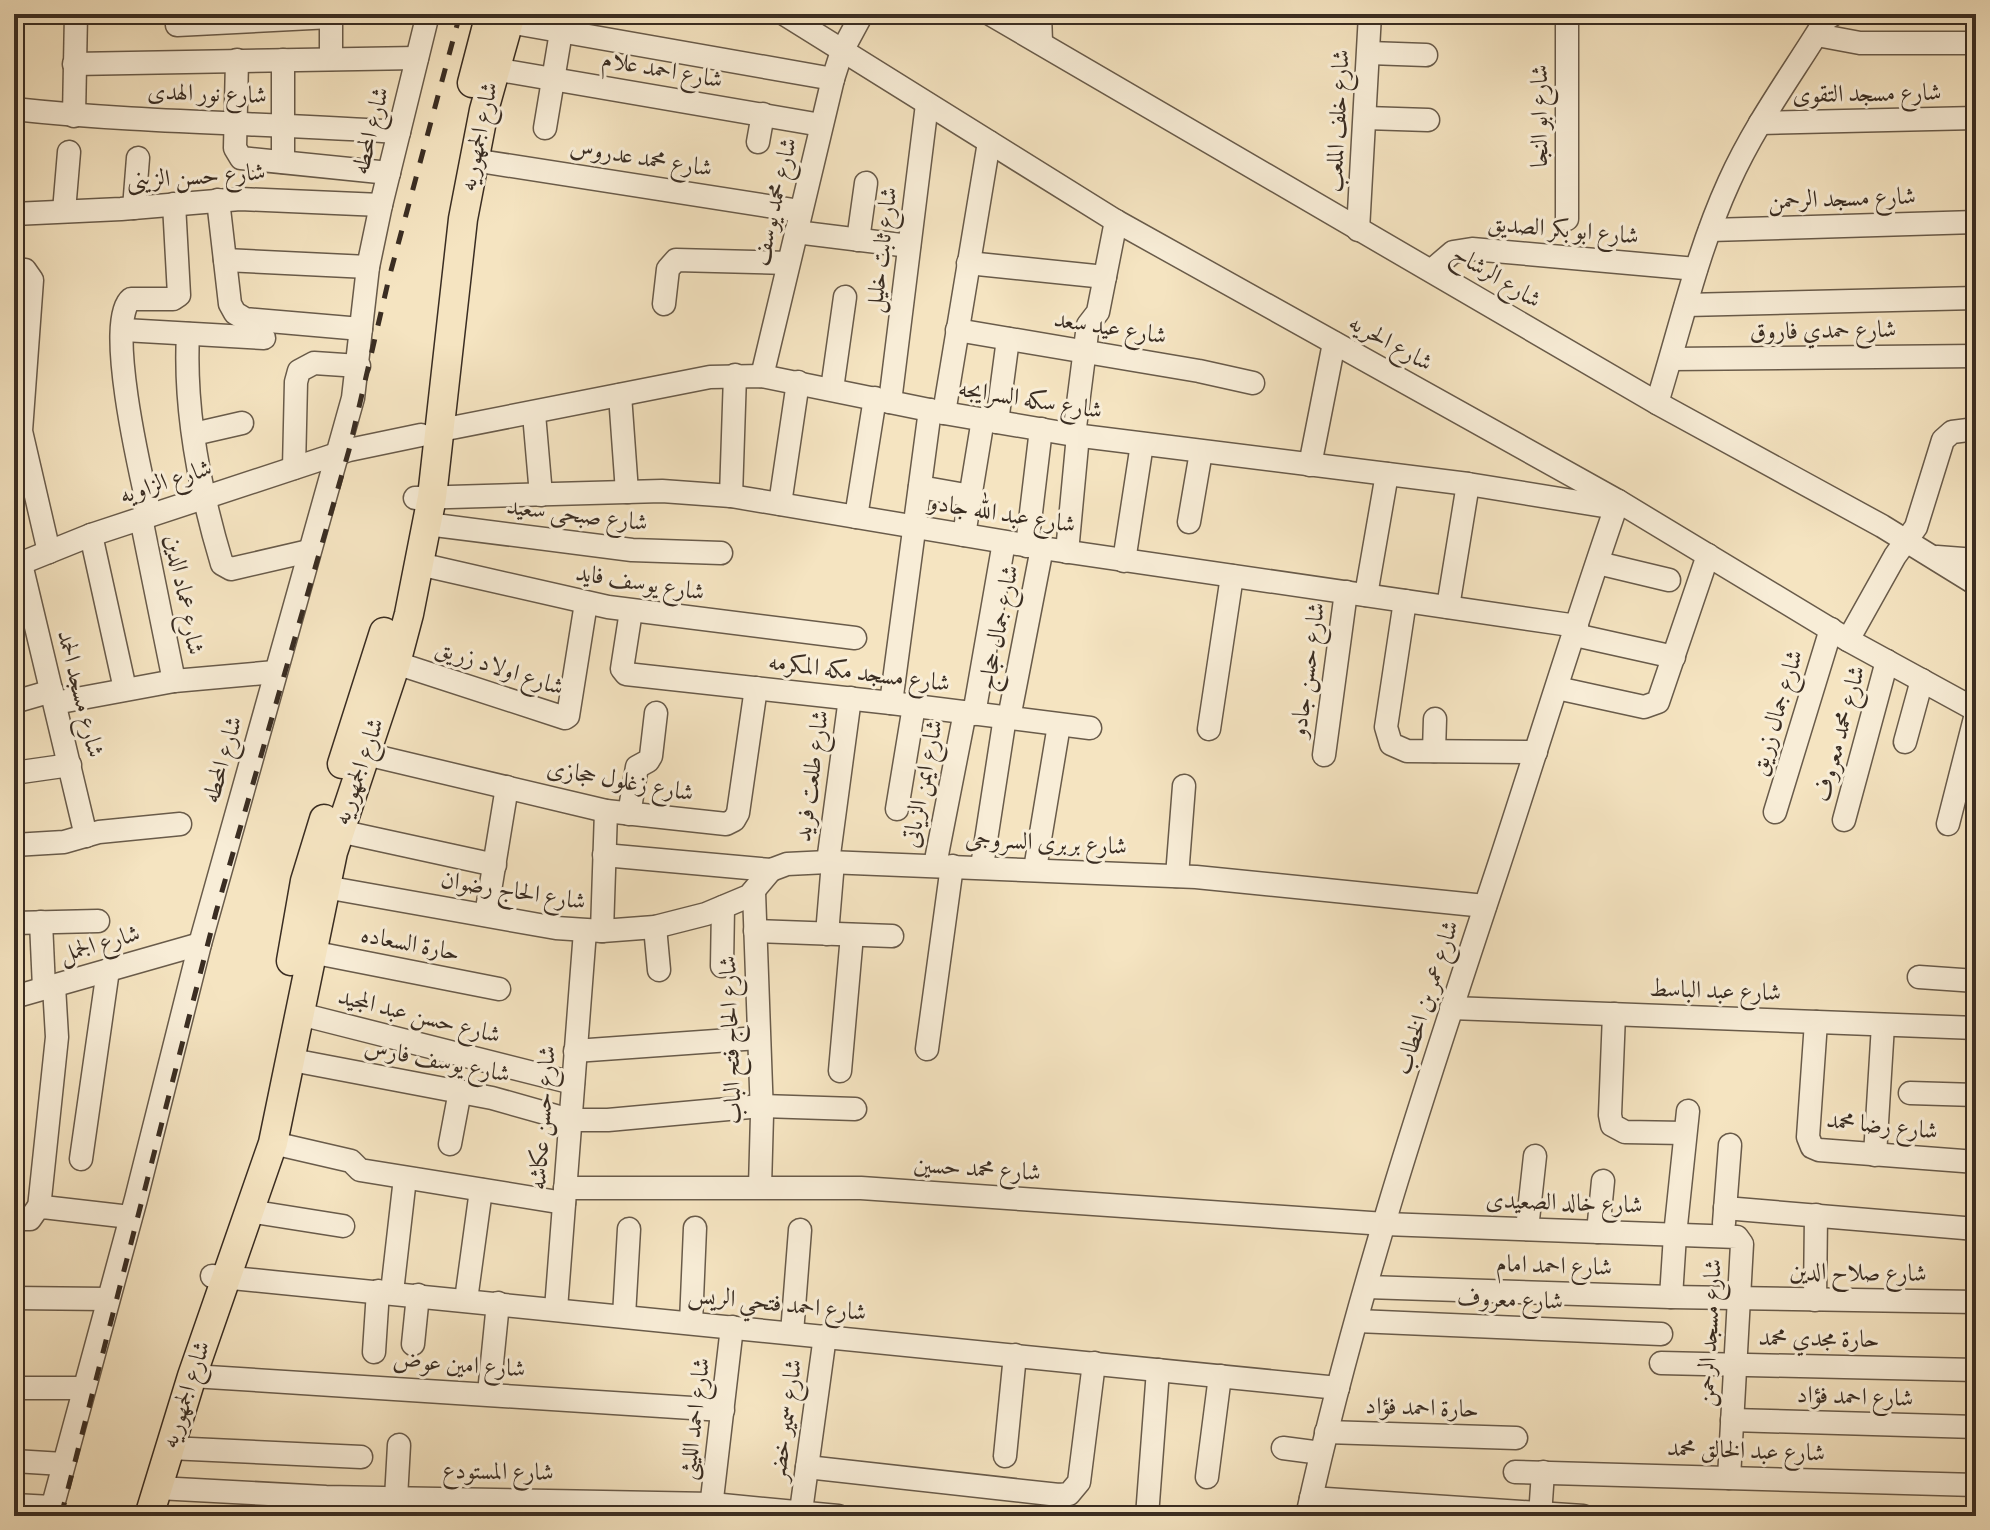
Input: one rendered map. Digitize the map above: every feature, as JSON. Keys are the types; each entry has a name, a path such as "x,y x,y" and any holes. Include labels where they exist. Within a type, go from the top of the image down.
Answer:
{"main road":[{"name":"شارع الجمهوريه","path":"431,433 473,160 503,17"},
{"name":"شارع الجمهوريه","path":"134,1516 176,1374 249,1211 273,1143 339,831 396,663 419,564 431,433 443,216 475,67 503,17"},
{"name":"شارع الجمهوريه","path":"149,1516 220,1276 276,1058 305,881 377,656 402,563 425,506"}],"street":[{"path":"74,116 76,14"},
{"name":"شارع المحطه","path":"51,1512 200,944 353,398 368,267 428,14"},
{"name":"شارع الحريه","path":"784,14 844,46 927,104 1116,221 1845,632 1887,661 1976,712"},
{"name":"شارع محمد يوسف","path":"762,376 833,79 844,46 862,14"},
{"name":"شارع الرشاح","path":"990,14 1358,230 1432,270 1901,548 1933,556 1976,584"},
{"path":"1040,14 1041,42"},
{"name":"شارع خلف الملعب","path":"1358,230 1370,14"},
{"name":"شارع ابو النجا","path":"1567,14 1567,219"},
{"path":"177,25 331,16 331,59"},
{"path":"503,17 561,32 833,79"},
{"path":"1657,403 1696,269 1729,182 1760,123 1823,19 1860,43 1976,43"},
{"path":"545,128 561,32"},
{"path":"1369,53 1426,55"},
{"path":"74,64 417,58"},
{"path":"237,60 235,148 241,158 389,173"},
{"path":"283,60 283,162"},
{"name":"شارع احمد علام","path":"494,69 821,125"},
{"name":"شارع ثابت خليل","path":"856,517 882,400 909,246 927,104"},
{"name":"شارع نور الهدى","path":"14,109 74,116 399,132"},
{"path":"758,142 763,114"},
{"path":"1366,118 1428,120"},
{"name":"شارع مسجد التقوى","path":"1760,123 1976,118"},
{"path":"891,703 920,487 957,330 989,142"},
{"path":"64,211 69,152"},
{"path":"134,208 138,158"},
{"name":"شارع محمد عدروس","path":"473,160 798,222 858,240 909,246"},
{"path":"858,240 866,183"},
{"name":"شارع حسن الزينى","path":"14,214 218,200 270,199 381,205"},
{"path":"218,200 230,304 240,317 361,329"},
{"name":"شارع عماد الدين","path":"174,204 179,295 173,299 129,300 125,307 122,357 174,681"},
{"path":"1067,552 1084,351 1088,325 1098,312 1116,221"},
{"name":"شارع مسجد الرحمن","path":"1710,230 1976,222"},
{"name":"شارع ابو بكر الصديق","path":"1432,270 1453,252 1472,249 1696,269"},
{"path":"225,260 368,267"},
{"path":"664,304 668,269 676,260 788,263"},
{"path":"968,263 1105,277"},
{"path":"21,270 33,284 17,431 49,552"},
{"path":"832,389 845,297"},
{"path":"1686,305 1976,298"},
{"path":"124,330 264,338"},
{"name":"شارع عيد سعد","path":"957,330 1253,383"},
{"path":"188,334 186,380 205,497 221,562 226,568 309,551"},
{"path":"964,535 1008,339"},
{"path":"1310,465 1334,343"},
{"name":"شارع حمدي فاروق","path":"1671,359 1976,356"},
{"path":"294,468 296,382 299,371 308,364 318,363 359,366"},
{"path":"731,496 735,375"},
{"name":"شارع سكه السرايجه","path":"337,454 710,377 762,376 937,412 1076,435 1617,505"},
{"path":"780,504 798,382"},
{"path":"620,395 627,492"},
{"path":"534,414 541,495"},
{"path":"194,434 242,423"},
{"name":"شارع جمال حجاج","path":"982,866 1007,718 1025,637 1041,429"},
{"name":"شارع جمال زريق","path":"1775,812 1845,632 1916,527 1926,503 1943,440 1952,432 1976,429"},
{"path":"1124,561 1142,444"},
{"path":"1189,522 1201,452"},
{"name":"شارع الزاويه","path":"18,565 91,535 337,454"},
{"name":"شارع حسن جادو","path":"1324,755 1356,594 1387,474"},
{"path":"1448,607 1468,484"},
{"path":"920,487 971,496"},
{"name":"شارع عبد الله جادو","path":"425,506 541,495 627,492 697,492 731,496 1124,561 1448,607 1576,630 1674,657"},
{"name":"شارع عمر بن الخطاب","path":"1309,1507 1357,1321 1451,1008 1617,505"},
{"name":"شارع صبحى سعيد","path":"425,506 632,550 721,553"},
{"path":"91,535 125,689"},
{"name":"شارع ايمن الزياتى","path":"927,1049 944,865 969,713 989,629 1004,542"},
{"path":"1557,688 1644,707 1654,706 1660,698 1708,555"},
{"path":"1933,556 1976,560"},
{"path":"1598,563 1669,580"},
{"name":"شارع يوسف فايد","path":"419,564 631,611 855,638"},
{"name":"شارع مسجد الحمد","path":"18,565 86,836"},
{"path":"1209,729 1232,576"},
{"path":"1405,601 1386,733 1396,748 1536,752"},
{"name":"شارع اولاد زريق","path":"396,663 565,718 568,716 586,603"},
{"name":"شارع مسجد مكه المكرمه","path":"631,611 623,672 1090,728"},
{"path":"989,629 1025,637"},
{"name":"شارع محمد معروف","path":"1844,820 1887,661"},
{"path":"14,702 174,681 275,672"},
{"path":"1905,742 1922,680"},
{"name":"شارع زغلول حجازى","path":"366,754 606,811 721,824 734,820 738,813 756,688"},
{"name":"شارع طلعت فريد","path":"827,934 830,862 850,698"},
{"path":"897,809 914,706"},
{"path":"1948,824 1976,712"},
{"path":"629,814 637,767 651,756 656,713"},
{"path":"1434,751 1435,719"},
{"path":"1035,869 1059,725"},
{"path":"14,773 70,765"},
{"path":"1177,876 1184,786"},
{"path":"486,915 507,787"},
{"name":"شارع حسن عكاشه","path":"556,1309 575,1051 604,855 606,811"},
{"path":"14,845 64,842 107,831 180,824"},
{"path":"339,831 495,865"},
{"name":"شارع بربرى السروجى","path":"604,855 771,870 787,864 830,862 1177,876 1485,906"},
{"name":"شارع الحاج رضوان","path":"325,887 594,931 655,927 689,919 754,892 771,870"},
{"name":"شارع الحاج فتح الباب","path":"754,892 761,1106 760,1187"},
{"path":"722,966 723,907"},
{"path":"14,923 98,921"},
{"path":"14,1219 30,1219 39,1208 57,1037 41,922"},
{"path":"655,927 659,970"},
{"path":"755,931 892,936"},
{"path":"840,1071 852,935"},
{"name":"شارع الجمل","path":"14,997 200,944"},
{"name":"حارة السعاده","path":"311,952 499,989"},
{"path":"81,1159 108,970"},
{"path":"1919,977 1976,981"},
{"name":"شارع عبد الباسط","path":"1451,1008 1976,1028"},
{"name":"شارع حسن عبد المجيد","path":"300,1014 573,1083"},
{"path":"1614,1014 1612,1125 1625,1132 1686,1122 1671,1297"},
{"name":"شارع رضا محمد","path":"1816,1022 1810,1144 1819,1150 1976,1162"},
{"path":"1875,1155 1883,1025"},
{"path":"575,1051 758,1038"},
{"name":"شارع يوسف فارس","path":"292,1060 460,1091 570,1120 608,1120 761,1106 855,1109"},
{"path":"450,1144 460,1091"},
{"path":"1910,1093 1976,1095"},
{"name":"شارع محمد حسين","path":"273,1143 351,1161 360,1170 481,1190 565,1196 760,1187 899,1190 1385,1224"},
{"name":"شارع مسجد الرحمن","path":"1729,1478 1739,1299 1725,1208 1730,1145"},
{"path":"1527,1229 1535,1156"},
{"path":"374,1352 405,1178"},
{"path":"1598,1232 1603,1181"},
{"path":"466,1300 481,1190"},
{"path":"39,1208 130,1217"},
{"path":"1725,1208 1976,1229"},
{"path":"249,1211 343,1226"},
{"path":"1815,1300 1816,1215"},
{"name":"شارع خالد الصعيدى","path":"1385,1224 1732,1238"},
{"path":"691,1323 695,1228"},
{"path":"624,1316 629,1229"},
{"path":"792,1333 800,1230"},
{"name":"شارع احمد فتحي الريس","path":"220,1276 1338,1388"},
{"name":"شارع احمد امام","path":"1367,1287 1739,1299"},
{"path":"413,1344 418,1295"},
{"path":"14,1298 107,1299"},
{"name":"شارع صلاح الدين","path":"1739,1299 1976,1302"},
{"path":"489,1393 498,1303"},
{"name":"شارع معروف","path":"1357,1321 1661,1334"},
{"name":"شارع احمد الليثى","path":"711,1510 732,1327"},
{"name":"شارع سمير خضر","path":"801,1511 825,1336"},
{"path":"1005,1456 1015,1355"},
{"path":"807,1467 1069,1494 1079,1482 1094,1363"},
{"name":"حارة مجدي محمد","path":"1661,1363 1976,1370"},
{"path":"1147,1516 1158,1370"},
{"name":"شارع امين عوض","path":"192,1376 723,1410"},
{"path":"1207,1477 1220,1376"},
{"path":"14,1388 83,1388"},
{"name":"شارع احمد فؤاد","path":"1732,1420 1976,1427"},
{"name":"حارة احمد فؤاد","path":"1283,1448 1324,1442 1516,1438"},
{"path":"396,1498 399,1445"},
{"path":"169,1448 361,1457"},
{"path":"14,1461 63,1464"},
{"name":"شارع عبد الخالق محمد","path":"1515,1472 1976,1485"},
{"path":"1540,1515 1543,1472"},
{"name":"شارع المستودع","path":"158,1488 558,1508 801,1511 838,1516"},
{"path":"14,1505 51,1512"},
{"path":"1309,1507 1583,1516"}],"railway":[{"path":"61,1516 216,912 349,450 389,278 460,14"}]}
